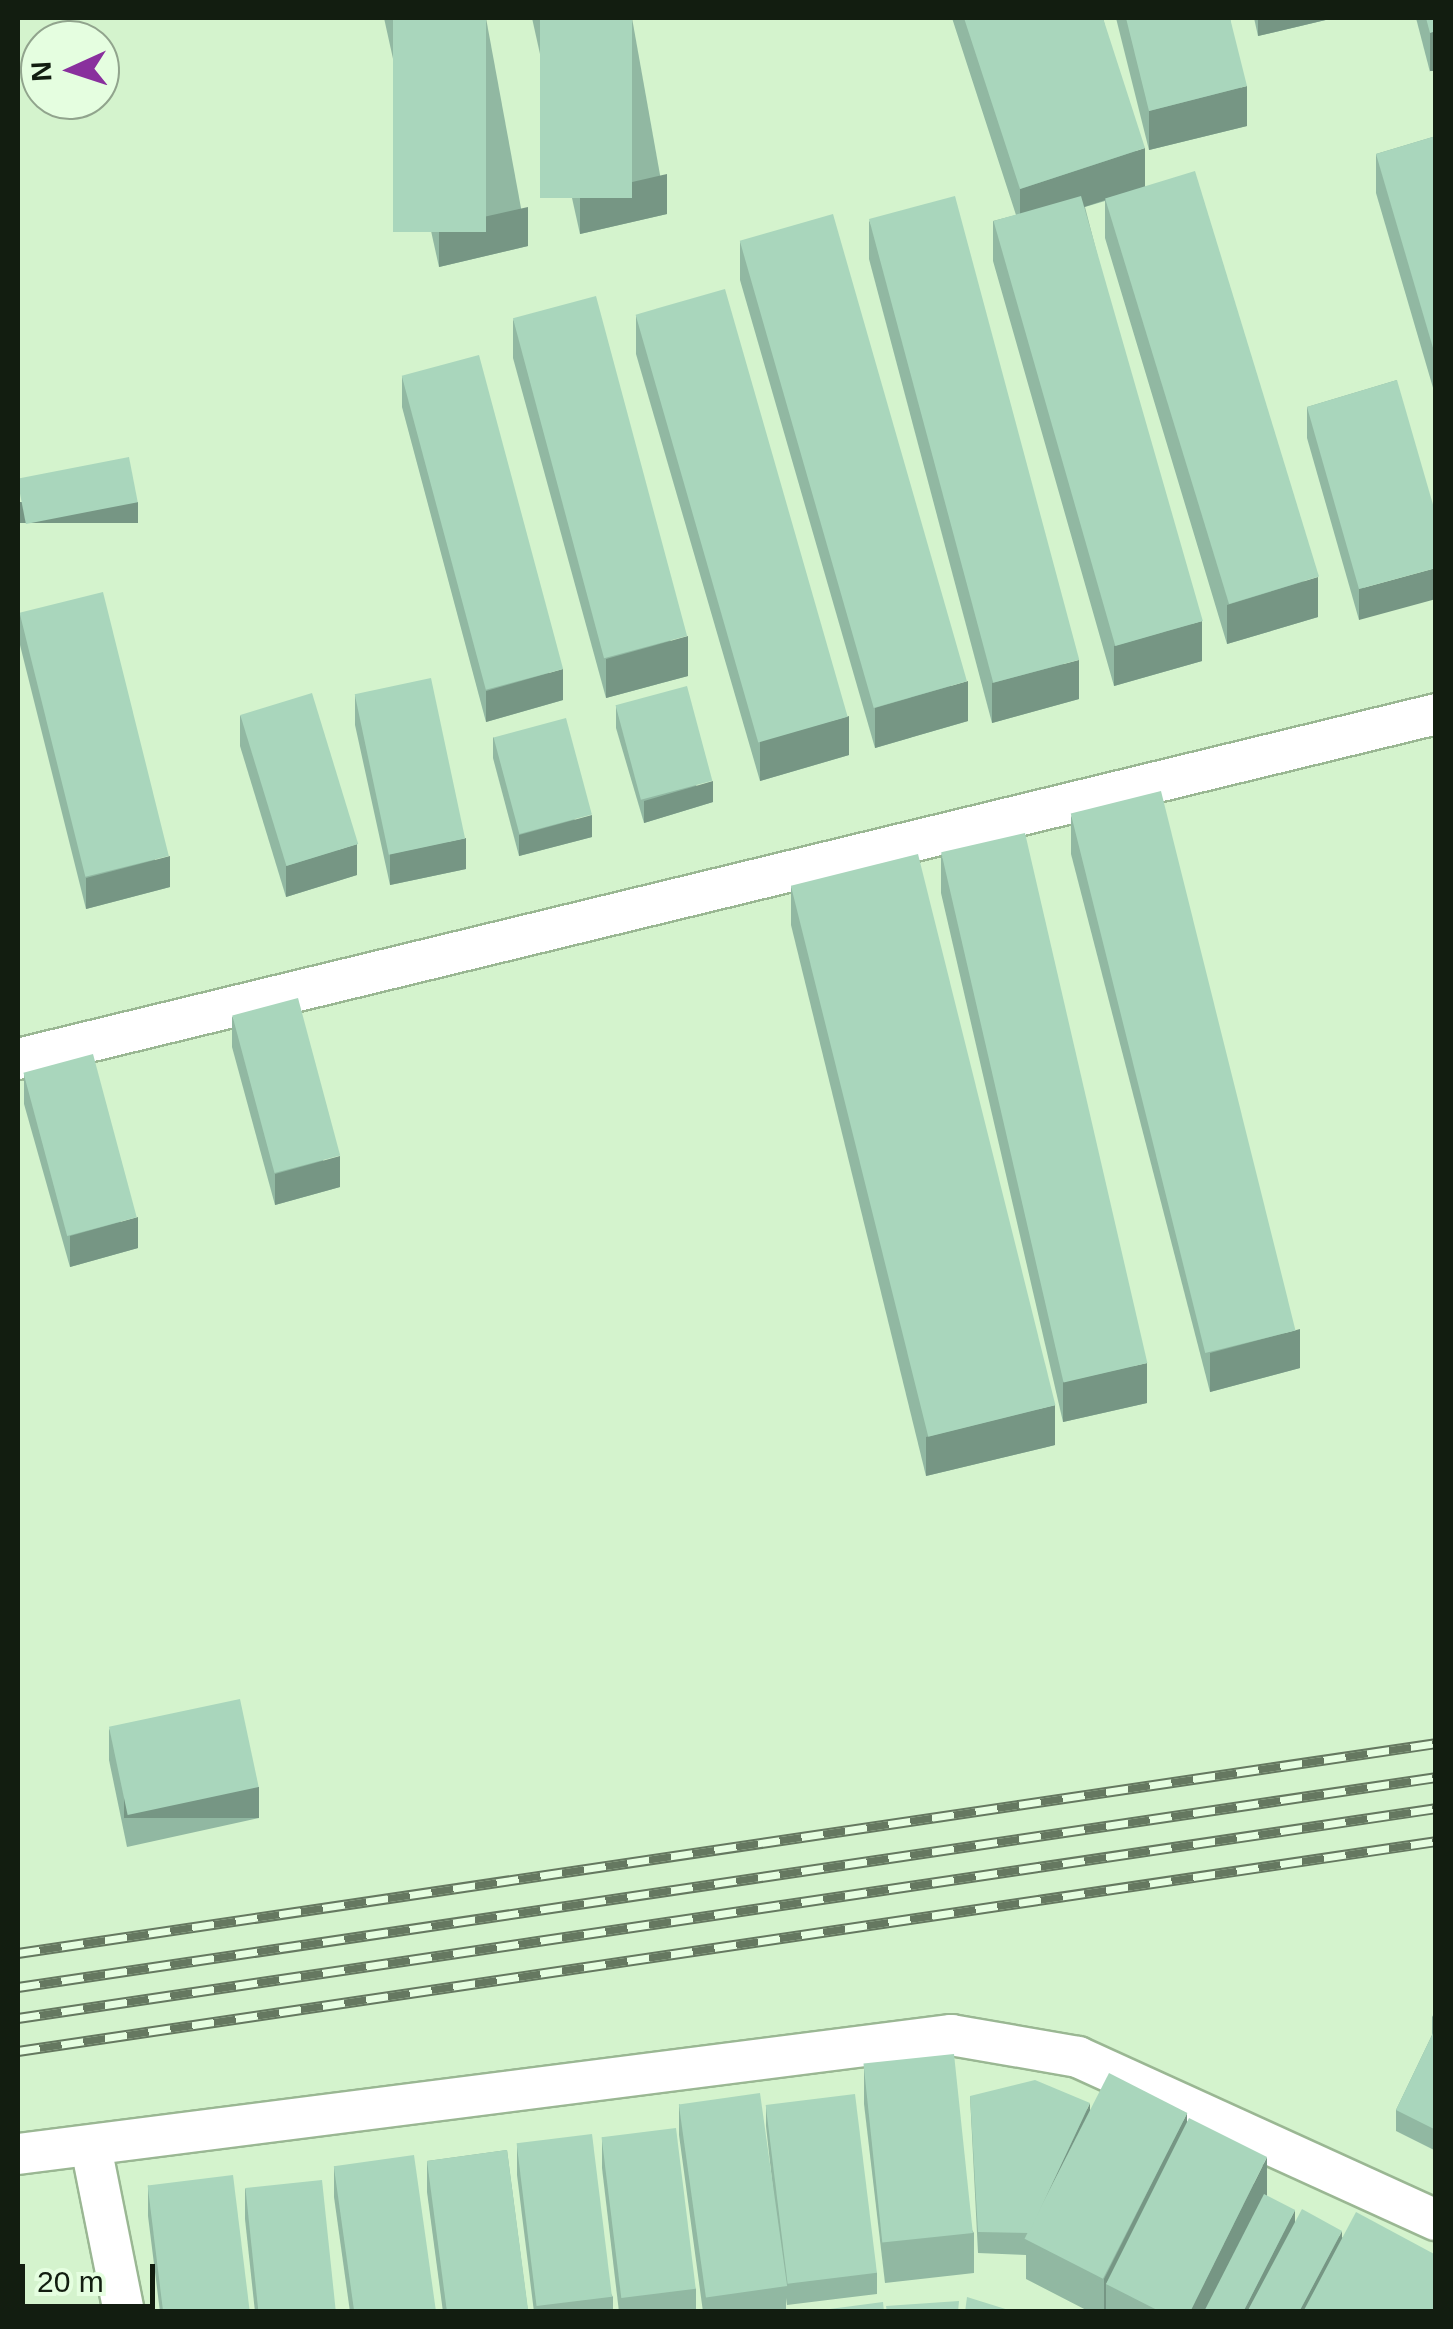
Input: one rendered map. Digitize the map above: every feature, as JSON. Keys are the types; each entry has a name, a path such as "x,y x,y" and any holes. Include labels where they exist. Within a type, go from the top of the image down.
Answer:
{"street":[{"path":"18,1059 1436,714"},
{"path":"18,2154 951,2035 1078,2057 1436,2220"},
{"path":"91,2147 124,2312"}],"building":[{"path":"393,18 486,18 486,232 393,232"},
{"path":"540,18 632,18 632,198 540,198"},
{"path":"964,18 1103,18 1145,148 1020,189"},
{"path":"1126,18 1230,18 1247,86 1149,111"},
{"path":"1426,18 1436,18 1436,31 1430,33"},
{"path":"1436,136 1436,358 1376,154"},
{"path":"1195,171 1319,576 1229,604 1105,198"},
{"path":"955,196 1079,660 993,683 869,219"},
{"path":"1081,196 1203,621 1115,646 994,221"},
{"path":"833,214 967,681 874,708 740,241"},
{"path":"725,289 848,717 758,742 636,315"},
{"path":"596,296 687,636 604,658 513,318"},
{"path":"479,355 563,669 486,690 402,376"},
{"path":"1397,380 1436,515 1436,568 1359,589 1307,407"},
{"path":"129,457 138,502 26,524 18,479"},
{"path":"103,592 169,856 85,877 20,613"},
{"path":"431,678 465,838 389,855 355,694"},
{"path":"687,686 712,781 641,800 616,705"},
{"path":"312,693 358,844 286,866 240,715"},
{"path":"566,718 592,815 519,834 494,737"},
{"path":"1161,791 1296,1330 1205,1353 1071,813"},
{"path":"1025,833 1147,1363 1064,1382 941,852"},
{"path":"918,854 1055,1405 928,1437 791,886"},
{"path":"298,998 340,1155 275,1173 232,1016"},
{"path":"93,1054 137,1217 67,1236 23,1073"},
{"path":"240,1699 259,1787 128,1815 109,1727"},
{"path":"1436,2031 1436,2130 1396,2110"},
{"path":"954,2054 973,2233 882,2243 863,2064"},
{"path":"1109,2073 1187,2113 1103,2279 1025,2239"},
{"path":"1035,2080 1090,2103 1029,2233 978,2232 970,2096"},
{"path":"760,2093 787,2286 706,2298 679,2104"},
{"path":"855,2094 877,2273 788,2284 766,2105"},
{"path":"1189,2118 1267,2157 1190,2312 1161,2312 1106,2284"},
{"path":"676,2128 696,2289 621,2298 602,2137"},
{"path":"592,2134 612,2297 537,2306 517,2143"},
{"path":"507,2150 528,2309 447,2312 427,2161"},
{"path":"414,2155 436,2311 354,2312 334,2166"},
{"path":"233,2175 250,2312 163,2312 148,2185"},
{"path":"322,2180 336,2312 258,2312 245,2188"},
{"path":"1264,2194 1295,2210 1243,2312 1204,2312"},
{"path":"1302,2209 1342,2231 1299,2312 1247,2312"},
{"path":"1356,2212 1436,2255 1436,2312 1303,2312"},
{"path":"967,2297 1015,2312 965,2312"},
{"path":"959,2301 958,2312 887,2312 886,2306"},
{"path":"883,2302 884,2312 807,2312"}],"railway":[{"path":"18,1953 1436,1743"},
{"path":"18,1987 1436,1777"},
{"path":"18,2018 1436,1808"},
{"path":"18,2051 1436,1841"}]}
